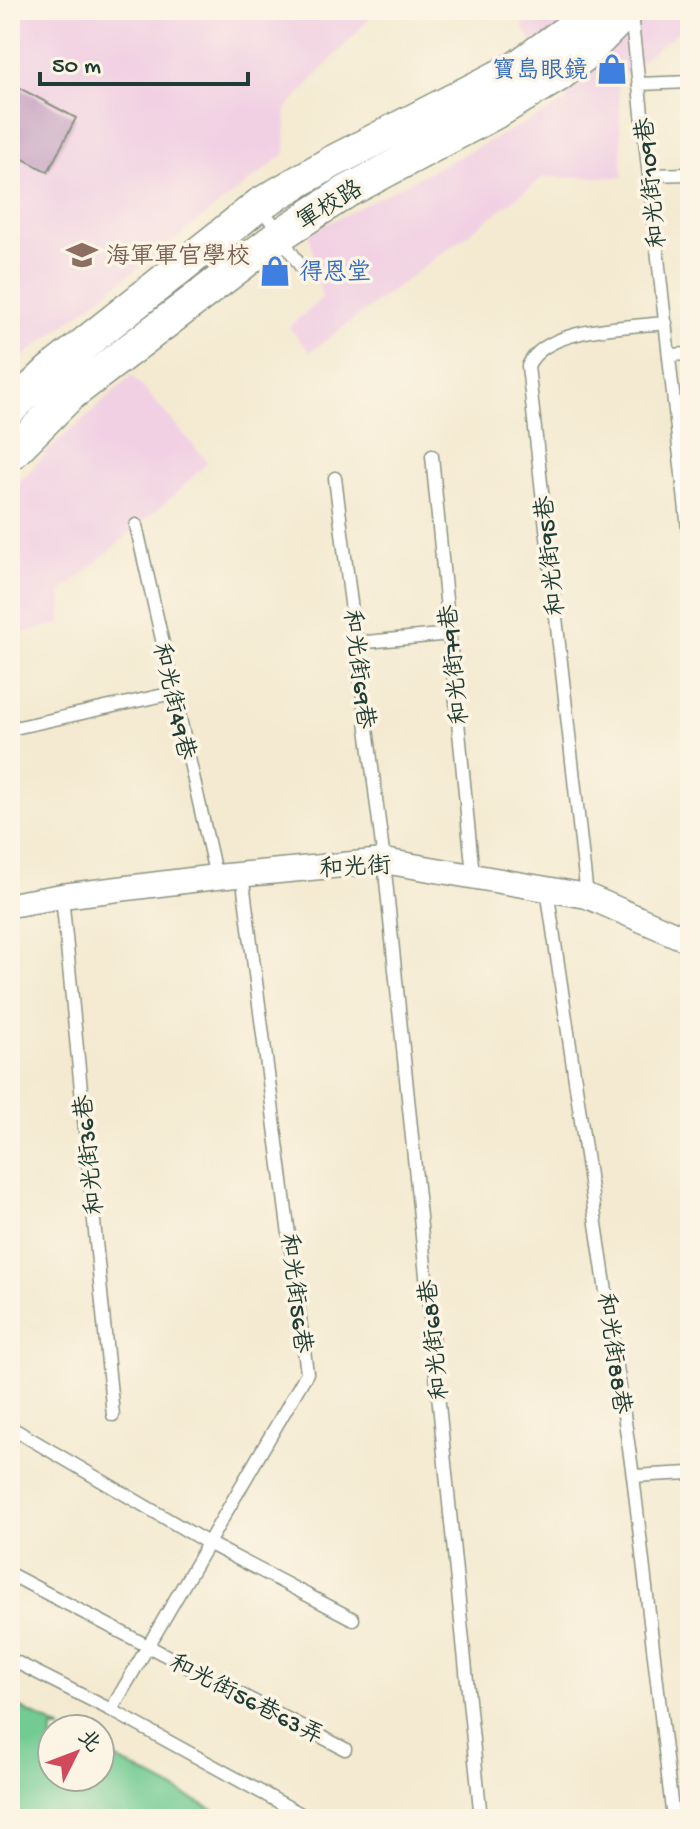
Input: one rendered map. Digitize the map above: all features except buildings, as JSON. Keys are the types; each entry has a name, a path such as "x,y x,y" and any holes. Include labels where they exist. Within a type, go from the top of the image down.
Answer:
{"street":[{"name":"軍校路","path":"10,409 50,371 260,204 332,162 517,67 567,31 587,10"},
{"name":"軍校路","path":"10,455 70,395 280,235 346,192 559,75 582,57 629,10"},
{"name":"和光街","path":"10,905 216,877 384,861 587,896 690,941"}],"lane":[{"name":"和光街109巷","path":"629,10 690,547"},
{"path":"639,84 690,82"},
{"path":"649,175 690,174"},
{"path":"260,204 301,267"},
{"name":"和光街95巷","path":"587,896 528,366 532,355 557,340 666,323"},
{"path":"669,355 690,354"},
{"name":"和光街79巷","path":"432,456 473,875"},
{"name":"和光街69巷","path":"335,478 384,861"},
{"name":"和光街49巷","path":"136,525 216,877"},
{"path":"356,643 450,634"},
{"path":"10,729 173,693"},
{"name":"和光街68巷","path":"384,861 481,1819"},
{"name":"和光街56巷","path":"111,1710 307,1373 242,874"},
{"name":"和光街88巷","path":"547,889 633,1476 673,1819"},
{"name":"和光街36巷","path":"62,896 113,1415"},
{"path":"10,1427 208,1543 353,1619"},
{"path":"633,1476 690,1473"},
{"name":"和光街56巷63弄","path":"10,1574 345,1749"},
{"path":"10,1659 111,1710 310,1819"}],"shaded area":[{"name":"海軍軍官學校","path":"10,10 377,10 286,109 285,154 10,367"},
{"path":"538,10 690,10 690,29 680,30 618,80 623,177 544,177 310,352 289,327 322,298 309,233 568,101 522,26"},
{"path":"132,375 208,462 62,592 61,624 10,635 10,492 52,447"}],"green space":[{"path":"10,1702 36,1716 36,1793 116,1793 116,1758 230,1819 10,1819"}],"place":[{"name":"寶島眼鏡","path":"612,69"},
{"name":"海軍軍官學校","path":"82,255"},
{"name":"得恩堂","path":"275,271"}]}
